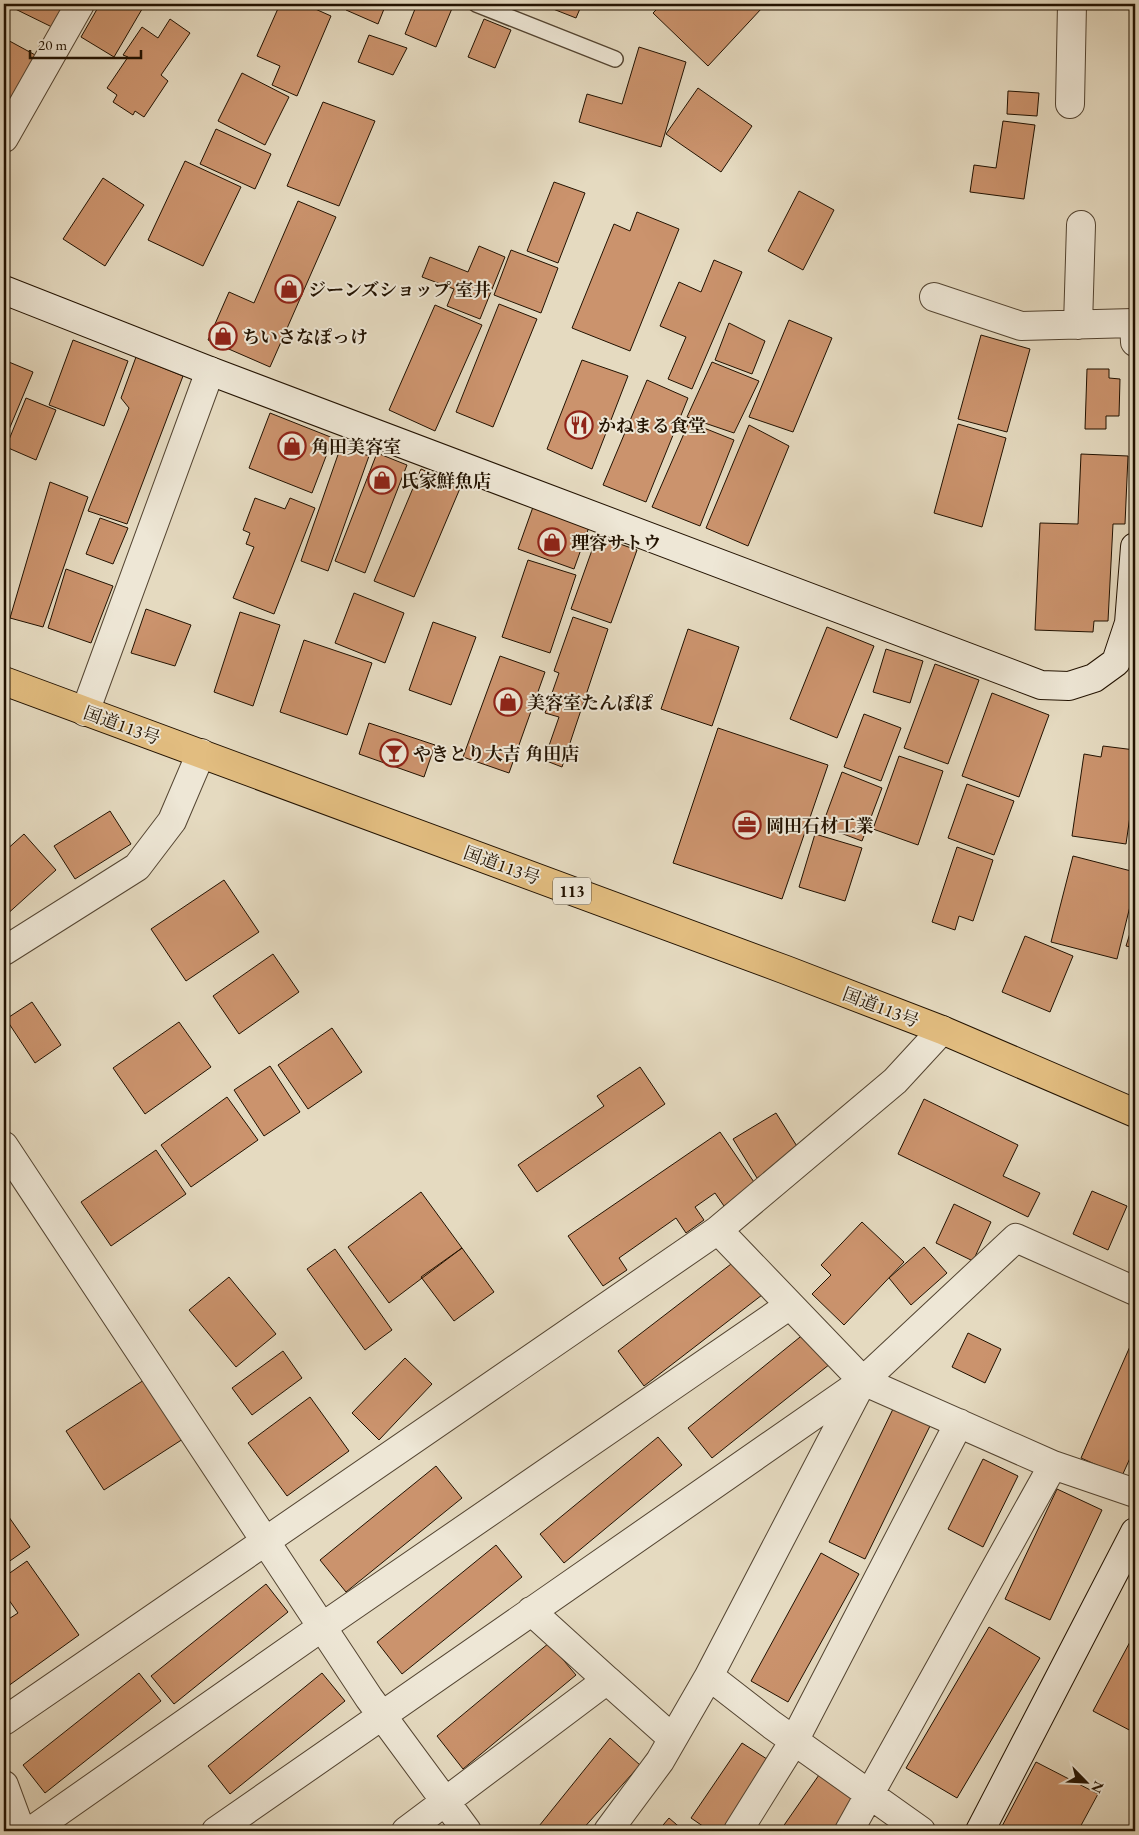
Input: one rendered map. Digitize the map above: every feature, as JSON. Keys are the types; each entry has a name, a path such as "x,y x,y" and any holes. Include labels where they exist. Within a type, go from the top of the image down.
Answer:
{"highway":[{"name":"国道113号","path":"4,681 786,970 942,1030 1135,1113"}],"street":[{"path":"4,138 80,4"},
{"path":"1070,104 1072,4"},
{"path":"1078,325 1081,225"},
{"path":"4,290 210,371 1042,685 1069,686 1094,678 1116,662 1129,623 1135,547"},
{"path":"934,297 1020,326 1134,324 1135,342"},
{"path":"86,712 210,371"},
{"path":"4,951 137,866 172,821 201,754"},
{"path":"4,1721 264,1540 718,1230 895,1082 942,1030"},
{"path":"4,1146 322,1627 382,1715 467,1831"},
{"path":"718,1230 863,1380 1053,1465 1135,1493"},
{"path":"216,1831 863,1380 1016,1238 1135,1291"},
{"path":"31,1831 322,1627 790,1305"},
{"path":"608,1831 660,1761 709,1676 863,1380"},
{"path":"738,1831 794,1741 959,1423"},
{"path":"849,1831 1053,1465"},
{"path":"980,1831 1135,1532"},
{"path":"531,1611 672,1738"},
{"path":"709,1676 794,1741 921,1831"},
{"path":"406,1831 607,1680"},
{"path":"4,1786 22,1831"}],"lane":[{"path":"476,4 615,59"}],"building":[{"path":"5,4 66,4 54,28"},
{"path":"100,4 145,4 114,57 81,37"},
{"path":"280,4 304,4 331,16 297,96 272,85 280,66 257,56"},
{"path":"349,4 386,4 378,24 346,10"},
{"path":"417,4 447,4 453,6 436,47 405,34"},
{"path":"549,4 582,4 576,18 548,7"},
{"path":"662,4 757,4 762,8 708,66 653,13"},
{"path":"170,19 190,33 161,75 168,81 144,117 135,111 133,115 113,102 117,95 107,88 128,57 123,55 142,27 158,38"},
{"path":"484,19 511,30 495,68 468,57"},
{"path":"369,35 407,48 393,75 358,62"},
{"path":"4,38 37,56 13,99 4,93"},
{"path":"639,47 686,62 661,147 579,122 587,94 622,104"},
{"path":"242,73 289,97 265,145 218,121"},
{"path":"698,88 752,126 721,172 666,134"},
{"path":"1008,91 1039,93 1037,116 1007,114"},
{"path":"323,102 375,121 339,206 287,186"},
{"path":"1003,121 1035,125 1024,199 970,192 974,165 996,168"},
{"path":"216,129 271,154 255,189 200,164"},
{"path":"185,161 241,187 203,266 148,240"},
{"path":"103,178 144,205 105,266 63,239"},
{"path":"554,182 585,193 558,263 527,251"},
{"path":"799,191 834,210 803,270 768,251"},
{"path":"298,201 336,217 270,367 208,340 229,292 254,303"},
{"path":"637,212 679,229 630,351 572,328 614,224 630,231"},
{"path":"479,246 505,257 480,319 447,306 454,289 422,277 430,257 468,272"},
{"path":"511,250 558,268 541,313 494,295"},
{"path":"714,260 742,272 692,389 668,379 686,337 660,326 679,282 701,292"},
{"path":"499,304 537,319 493,427 456,412"},
{"path":"435,305 482,325 435,431 389,410"},
{"path":"789,320 832,338 793,432 749,417"},
{"path":"729,323 765,341 752,374 715,360"},
{"path":"981,335 1030,349 1007,432 958,419"},
{"path":"73,340 128,361 104,426 49,405"},
{"path":"136,357 183,376 127,524 88,511 129,408 121,398"},
{"path":"4,360 33,372 8,432 4,430"},
{"path":"582,360 628,376 592,469 547,449"},
{"path":"712,362 759,381 734,433 687,417"},
{"path":"1087,369 1109,369 1109,378 1120,379 1119,416 1106,416 1106,429 1085,429"},
{"path":"647,380 688,398 646,502 603,485"},
{"path":"26,398 56,410 36,460 6,447"},
{"path":"270,413 333,438 312,493 249,468"},
{"path":"689,422 734,440 700,526 652,507"},
{"path":"958,424 1006,438 982,527 934,513"},
{"path":"749,425 789,446 748,546 706,528"},
{"path":"341,446 369,456 328,571 301,561"},
{"path":"377,453 407,465 365,573 335,561"},
{"path":"1081,454 1128,456 1125,524 1113,524 1108,621 1094,621 1093,632 1035,630 1040,523 1078,524"},
{"path":"421,469 461,486 414,597 374,581"},
{"path":"50,482 88,497 43,627 10,618"},
{"path":"255,498 285,509 290,498 315,508 274,614 233,598 254,547 246,544 250,533 243,530"},
{"path":"533,507 589,527 574,569 518,549"},
{"path":"100,518 128,528 113,564 86,554"},
{"path":"597,536 637,550 611,623 571,609"},
{"path":"528,560 576,575 550,653 502,637"},
{"path":"66,569 113,586 91,643 48,628"},
{"path":"354,593 404,613 385,663 335,643"},
{"path":"146,609 191,625 175,666 131,653"},
{"path":"240,612 280,625 253,706 214,692"},
{"path":"573,617 608,629 562,767 544,760 559,717 545,713 559,673 554,671"},
{"path":"433,622 476,637 451,705 409,690"},
{"path":"827,627 874,646 837,738 790,719"},
{"path":"688,629 739,647 712,726 661,709"},
{"path":"304,640 372,663 347,735 280,712"},
{"path":"886,649 923,661 910,703 873,692"},
{"path":"500,656 545,672 509,773 463,757"},
{"path":"935,664 979,680 948,764 904,748"},
{"path":"992,693 1049,715 1019,797 962,776"},
{"path":"864,714 901,728 881,781 844,767"},
{"path":"369,723 435,745 424,777 359,754"},
{"path":"718,728 828,765 782,899 673,863"},
{"path":"1103,746 1135,750 1135,781 1126,844 1072,836 1084,754 1101,757"},
{"path":"899,756 943,771 918,845 873,829"},
{"path":"842,772 882,788 862,841 822,826"},
{"path":"967,784 1014,801 994,855 948,838"},
{"path":"110,811 131,844 75,879 54,846"},
{"path":"24,834 56,870 4,917 4,852"},
{"path":"815,834 862,848 845,901 799,887"},
{"path":"957,847 993,860 973,921 959,916 955,930 932,922"},
{"path":"1073,856 1135,872 1135,886 1117,959 1051,942"},
{"path":"224,880 259,932 186,981 151,929"},
{"path":"1135,917 1135,948 1126,946"},
{"path":"1025,936 1073,956 1050,1012 1002,992"},
{"path":"273,954 299,992 239,1034 213,996"},
{"path":"32,1002 61,1045 35,1063 6,1019"},
{"path":"179,1022 211,1067 145,1114 113,1068"},
{"path":"332,1028 362,1072 308,1109 278,1065"},
{"path":"270,1066 300,1112 264,1136 234,1090"},
{"path":"640,1067 665,1104 537,1192 518,1165 604,1106 597,1096"},
{"path":"227,1097 258,1140 191,1187 161,1145"},
{"path":"924,1099 1018,1145 1003,1176 1040,1193 1028,1217 898,1154"},
{"path":"776,1113 800,1151 757,1178 733,1139"},
{"path":"720,1132 756,1185 724,1206 715,1193 695,1207 704,1220 686,1233 676,1218 619,1258 627,1270 603,1286 568,1236"},
{"path":"156,1150 186,1194 111,1246 81,1202"},
{"path":"1092,1191 1127,1206 1108,1250 1073,1234"},
{"path":"421,1192 462,1248 389,1303 348,1247"},
{"path":"954,1204 991,1222 973,1261 936,1243"},
{"path":"862,1222 904,1262 844,1325 812,1294 831,1275 821,1265"},
{"path":"924,1247 947,1273 911,1305 889,1278"},
{"path":"462,1248 494,1292 454,1321 421,1277"},
{"path":"335,1249 392,1330 365,1350 307,1269"},
{"path":"735,1261 762,1295 644,1386 618,1351"},
{"path":"229,1277 276,1334 236,1367 189,1310"},
{"path":"805,1333 830,1364 712,1458 688,1428"},
{"path":"968,1333 1001,1349 985,1383 952,1367"},
{"path":"1135,1335 1135,1447 1122,1476 1081,1458"},
{"path":"283,1351 302,1378 252,1415 232,1388"},
{"path":"405,1358 432,1384 379,1440 352,1413"},
{"path":"144,1380 183,1439 104,1490 66,1431"},
{"path":"310,1397 349,1451 287,1496 248,1443"},
{"path":"893,1409 930,1426 865,1559 829,1542"},
{"path":"658,1437 682,1465 564,1563 540,1534"},
{"path":"983,1459 1018,1476 983,1547 948,1529"},
{"path":"436,1466 462,1498 346,1592 320,1560"},
{"path":"1057,1489 1102,1510 1050,1620 1005,1599"},
{"path":"4,1510 30,1547 4,1565"},
{"path":"496,1545 522,1577 402,1674 377,1642"},
{"path":"821,1553 859,1574 788,1702 751,1681"},
{"path":"27,1561 79,1635 4,1689 4,1622 18,1613 4,1593 4,1577"},
{"path":"266,1584 288,1612 174,1704 151,1676"},
{"path":"989,1627 1040,1658 957,1798 906,1768"},
{"path":"1131,1640 1135,1642 1135,1733 1093,1711"},
{"path":"549,1643 576,1675 463,1769 437,1736"},
{"path":"139,1673 161,1701 45,1793 23,1765"},
{"path":"322,1673 345,1701 230,1794 208,1766"},
{"path":"610,1738 640,1765 581,1831 535,1831"},
{"path":"742,1743 770,1761 723,1831 710,1831 691,1818"},
{"path":"1036,1762 1098,1794 1078,1831 1000,1830"},
{"path":"819,1775 855,1799 833,1831 780,1831"},
{"path":"669,1818 684,1831 658,1831"}],"place":[{"name":"ジーンズショップ 室井","path":"289,289"},
{"name":"ちいさなぽっけ","path":"223,336"},
{"name":"かねまる食堂","path":"579,425"},
{"name":"角田美容室","path":"292,446"},
{"name":"氏家鮮魚店","path":"382,480"},
{"name":"理容サトウ","path":"552,542"},
{"name":"美容室たんぽぽ","path":"508,702"},
{"name":"やきとり大吉 角田店","path":"394,753"},
{"name":"岡田石材工業","path":"747,825"}]}
